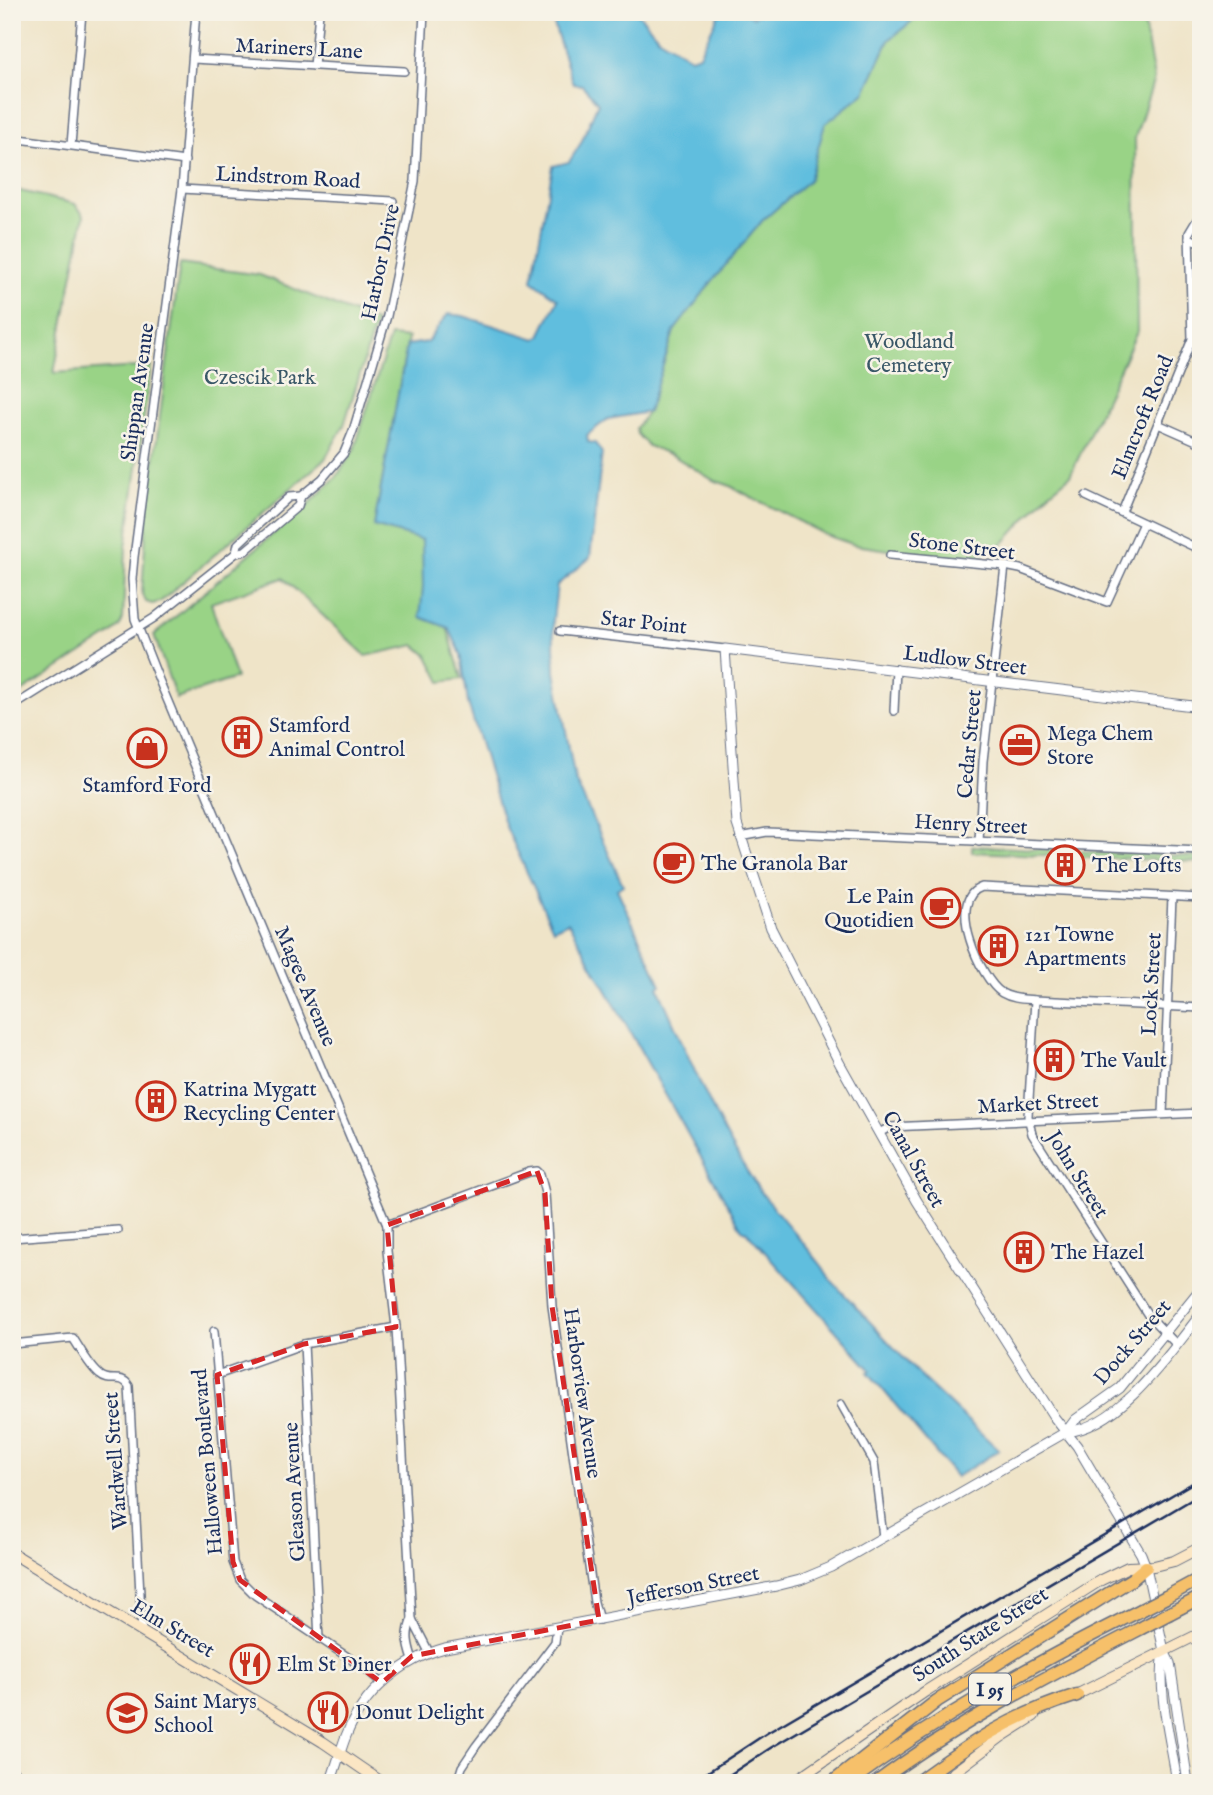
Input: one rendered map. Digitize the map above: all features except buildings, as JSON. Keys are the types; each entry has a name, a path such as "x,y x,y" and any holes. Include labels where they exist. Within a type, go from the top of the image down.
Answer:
{"highway":[{"path":"832,1783 928,1707 1132,1579 1146,1567"},
{"name":"I 95","path":"848,1783 916,1735 992,1688 1201,1578"},
{"name":"I 95","path":"876,1783 995,1705 1201,1597"},
{"path":"916,1783 988,1732 1029,1711 1077,1695"}],"main road":[{"name":"South State Street","path":"792,1783 926,1691 1101,1580 1128,1567 1146,1567 1174,1561 1201,1546"},
{"name":"Elm Street","path":"12,1553 341,1754 383,1783"},
{"path":"940,1783 1020,1724 1201,1633"}],"street":[{"path":"71,145 82,12"},
{"name":"Shippan Avenue","path":"138,629 133,610 134,557 182,189 196,12"},
{"path":"314,66 319,12"},
{"name":"Harbor Drive","path":"138,629 236,553 244,551 269,531 298,506 302,496 330,471 344,453 387,316 415,181 424,12"},
{"name":"Mariners Lane","path":"193,59 404,71"},
{"path":"12,138 185,161"},
{"name":"Lindstrom Road","path":"182,189 393,201"},
{"name":"Elmcroft Road","path":"1122,512 1192,340 1189,238 1190,227 1201,213"},
{"path":"1189,238 1201,243"},
{"path":"1192,340 1201,344"},
{"path":"1158,424 1201,443"},
{"name":"Harbor Drive","path":"236,553 238,544 289,497 302,496"},
{"path":"1086,496 1201,550"},
{"name":"Stone Street","path":"890,555 1005,566 1107,602 1143,523"},
{"name":"Cedar Street","path":"979,842 983,761 1005,566"},
{"path":"12,708 138,629"},
{"name":"Magee Avenue","path":"138,629 387,1225 387,1251 396,1327 412,1619 407,1634 413,1660"},
{"name":"Star Point","path":"560,631 725,649"},
{"name":"Ludlow Street","path":"725,649 1201,707"},
{"name":"Canal Street","path":"725,649 736,819 779,945 921,1208 1127,1528 1146,1567 1164,1651"},
{"path":"894,710 896,669"},
{"name":"Henry Street","path":"740,837 767,832 1201,851"},
{"path":"1201,898 982,887 975,889 967,902 966,928 970,944 990,979 1002,993 1019,999 1201,1008"},
{"name":"Lock Street","path":"1163,1114 1172,897"},
{"path":"1028,1120 1035,1000"},
{"name":"Market Street","path":"879,1133 890,1127 1201,1113"},
{"name":"John Street","path":"1028,1120 1034,1139 1148,1315 1176,1344"},
{"name":"Harborview Avenue","path":"387,1225 537,1171 540,1174 545,1193 552,1306 594,1602 599,1620"},
{"path":"12,1238 118,1230"},
{"name":"Dock Street","path":"1066,1432 1075,1420 1114,1394 1201,1288"},
{"name":"Dock Street","path":"1066,1432 1086,1428 1122,1406 1201,1314"},
{"path":"217,1375 304,1344 396,1327"},
{"name":"Halloween Boulevard","path":"214,1331 234,1568 240,1580 254,1595 367,1670 382,1683"},
{"name":"Wardwell Street","path":"12,1345 73,1339 100,1376 126,1380 129,1386 142,1632"},
{"name":"Gleason Avenue","path":"304,1344 319,1639"},
{"path":"841,1404 874,1462 883,1537"},
{"name":"Jefferson Street","path":"330,1783 355,1718 382,1683 413,1660 429,1652 800,1580 831,1567 1066,1432"},
{"name":"Magee Avenue","path":"412,1619 429,1652"},
{"path":"457,1783 462,1768 476,1746 555,1642 557,1628"},
{"path":"1164,1651 1160,1672 1163,1703 1177,1783"},
{"path":"1164,1651 1170,1663 1188,1783"},
{"path":"12,1771 33,1783"}],"highlighted area":[{"path":"537,1171 545,1193 552,1306 599,1620 412,1656 382,1683 240,1580 233,1562 217,1375 304,1344 396,1327 387,1225"}],"green space":[{"name":"Woodland Cemetery","path":"923,12 1142,12 1154,79 1135,138 1137,332 1070,476 1047,495 1003,544 979,556 957,560 855,545 826,535 713,480 672,455 648,446 637,434 636,428 648,412 674,331 762,221 809,180 824,124 865,92 889,40"},
{"path":"12,189 75,204 84,215 54,373 151,366 126,547 123,619 120,626 108,636 12,698"},
{"name":"Czescik Park","path":"180,264 260,275 376,322 344,425 325,459 160,602 152,604 146,602 142,593 147,514"},
{"name":"Czescik Park","path":"390,336 408,338 374,526 422,540 462,679 441,682 428,656 415,645 366,656 283,578 211,603 236,678 176,698 154,635 312,501 336,477 354,450"},
{"path":"972,846 1201,857 1201,862 972,852"}],"water":[{"path":"550,12 637,12 659,38 691,58 699,55 720,12 742,12 753,17 762,12 923,12 889,40 865,92 825,124 809,180 762,221 674,331 648,412 608,419 587,435 588,442 595,443 602,453 590,558 557,585 553,620 555,672 575,780 623,885 617,889 661,985 658,987 705,1092 731,1144 761,1192 830,1279 921,1377 999,1450 956,1477 868,1372 871,1370 747,1232 742,1230 568,922 553,929 506,827 468,703 461,654 449,628 420,617 423,587 422,540 374,526 407,345 427,342 448,314 463,316 536,339 558,299 532,280 553,166 569,162 581,143 598,103 582,85 573,84"}],"railway":[{"path":"691,1783 767,1733 1201,1478"},
{"path":"717,1783 772,1747 1201,1494"}],"place":[{"name":"Stamford Animal Control","path":"242,737"},
{"name":"Mega Chem Store","path":"1020,745"},
{"name":"Stamford Ford","path":"147,748"},
{"name":"The Granola Bar","path":"674,863"},
{"name":"The Lofts","path":"1065,865"},
{"name":"Le Pain Quotidien","path":"941,908"},
{"name":"121 Towne Apartments","path":"998,946"},
{"name":"The Vault","path":"1054,1060"},
{"name":"Katrina Mygatt Recycling Center","path":"156,1101"},
{"name":"The Hazel","path":"1024,1252"},
{"name":"Elm St Diner","path":"250,1664"},
{"name":"Donut Delight","path":"328,1712"},
{"name":"Saint Marys School","path":"127,1713"}]}
